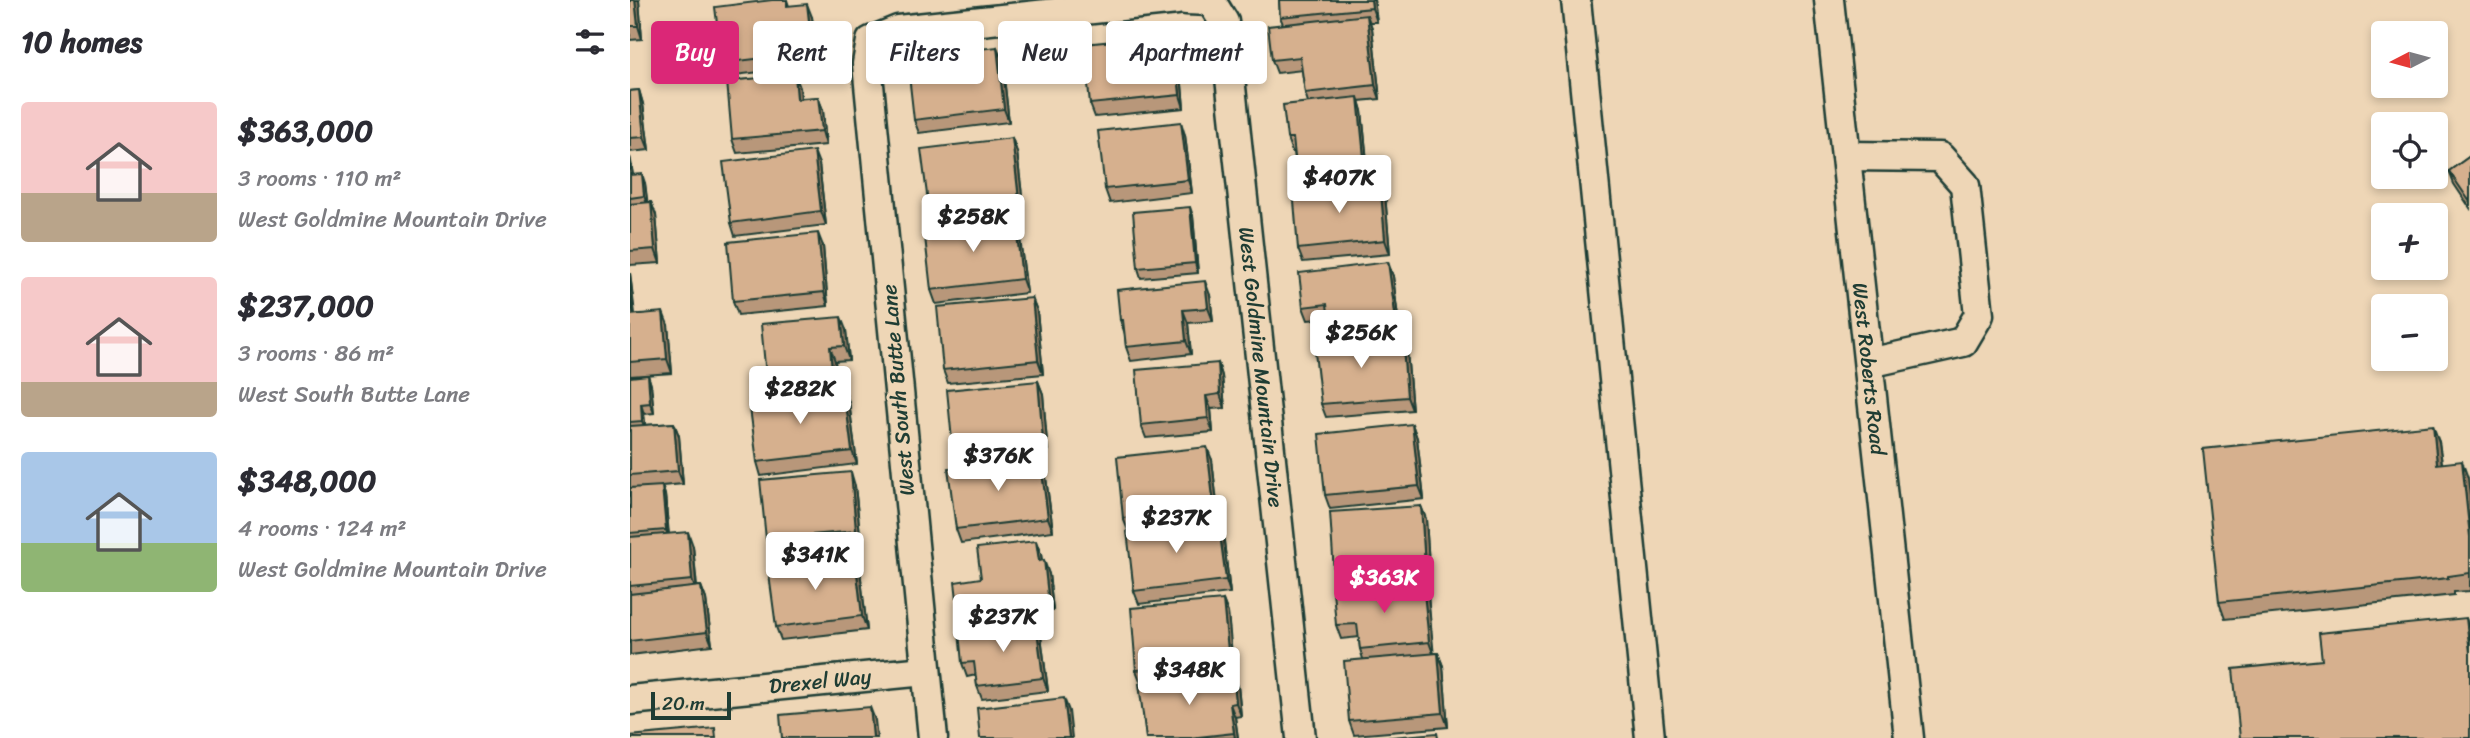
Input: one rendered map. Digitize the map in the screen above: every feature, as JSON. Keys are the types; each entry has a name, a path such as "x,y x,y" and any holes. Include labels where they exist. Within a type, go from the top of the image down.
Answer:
{"street":[{"path":"1039,8 1177,0"},
{"path":"1576,0 1650,738"},
{"name":"West Roberts Road","path":"1829,0 1909,738"},
{"name":"West Goldmine Mountain Drive","path":"1199,1 1224,22 1301,738"},
{"name":"West South Butte Lane","path":"933,738 867,64 871,41 898,30 1039,8"},
{"path":"1846,156 1940,157 1965,185 1979,315 1963,342 1869,363"},
{"name":"Drexel Way","path":"630,700 925,671"}],"building":[{"path":"630,0 635,0 638,26 630,26"},
{"path":"787,0 787,6 807,4 809,21 753,21 753,59 739,61 739,21 717,21 715,7"},
{"path":"1279,0 1371,0 1372,8 1280,17"},
{"path":"1367,15 1375,85 1305,93 1300,57 1272,60 1268,26"},
{"path":"1106,42 1106,84 1179,84 1180,95 1090,104 1088,84 1092,84 1092,43"},
{"path":"997,47 998,84 1001,84 1004,109 914,120 910,84 984,84 984,48"},
{"path":"753,79 753,84 796,84 797,99 818,97 822,131 732,139 727,84 739,84 739,80"},
{"path":"639,90 644,137 630,138 630,91"},
{"path":"1358,97 1365,168 1297,175 1293,138 1287,138 1283,105"},
{"path":"1181,122 1188,180 1105,189 1098,131"},
{"path":"1012,138 1019,200 929,210 921,149"},
{"path":"814,151 821,211 731,223 723,162"},
{"path":"2470,156 2470,202 2449,171"},
{"path":"642,174 644,196 630,198 630,175"},
{"path":"1380,181 1385,240 1298,249 1293,189"},
{"path":"651,202 655,249 630,251 630,204"},
{"path":"1190,207 1195,263 1138,268 1133,212"},
{"path":"1015,217 1022,279 931,290 924,228"},
{"path":"818,233 824,292 733,301 728,242"},
{"path":"1388,262 1396,321 1330,330 1327,304 1303,307 1299,273"},
{"path":"1205,281 1208,308 1183,310 1186,341 1126,347 1117,290"},
{"path":"1032,298 1038,360 943,370 937,307"},
{"path":"663,312 667,359 630,362 630,315"},
{"path":"841,317 844,346 830,347 832,371 766,376 761,324"},
{"path":"1402,337 1407,397 1321,404 1314,344"},
{"path":"1218,363 1220,394 1206,396 1208,418 1141,425 1136,370"},
{"path":"648,375 650,403 641,404 642,421 630,422 630,377"},
{"path":"1038,381 1043,441 953,450 947,390"},
{"path":"844,389 852,451 757,462 749,400"},
{"path":"674,423 678,471 630,475 630,426"},
{"path":"1412,424 1419,486 1325,495 1319,434"},
{"path":"2433,425 2437,464 2462,461 2470,537 2470,573 2448,578 2219,602 2203,449"},
{"path":"1207,447 1214,507 1123,518 1117,457"},
{"path":"1040,457 1048,518 956,529 948,468"},
{"path":"851,472 856,531 766,539 760,480"},
{"path":"662,486 666,530 630,533 630,488"},
{"path":"1421,506 1425,566 1334,573 1330,512"},
{"path":"1218,519 1226,580 1134,591 1127,531"},
{"path":"688,532 692,580 630,586 630,537"},
{"path":"1036,541 1039,561 1044,560 1048,596 958,607 955,582 981,578 977,548"},
{"path":"855,557 862,616 776,627 768,567"},
{"path":"1423,583 1429,642 1360,649 1357,624 1336,625 1333,591"},
{"path":"701,586 707,632 630,641 630,594"},
{"path":"1223,600 1229,661 1136,670 1131,608"},
{"path":"2466,618 2470,653 2470,738 2240,738 2233,669 2322,660 2319,633"},
{"path":"1036,622 1043,678 977,686 974,662 962,663 959,632"},
{"path":"1438,653 1443,713 1349,721 1344,661"},
{"path":"1233,673 1236,703 1230,704 1234,733 1189,738 1146,738 1139,684"},
{"path":"1064,698 1069,738 980,738 977,708"},
{"path":"870,707 873,738 782,738 780,715"},
{"path":"715,728 716,738 630,738 630,736"},
{"path":"1437,733 1438,738 1380,738"}]}
